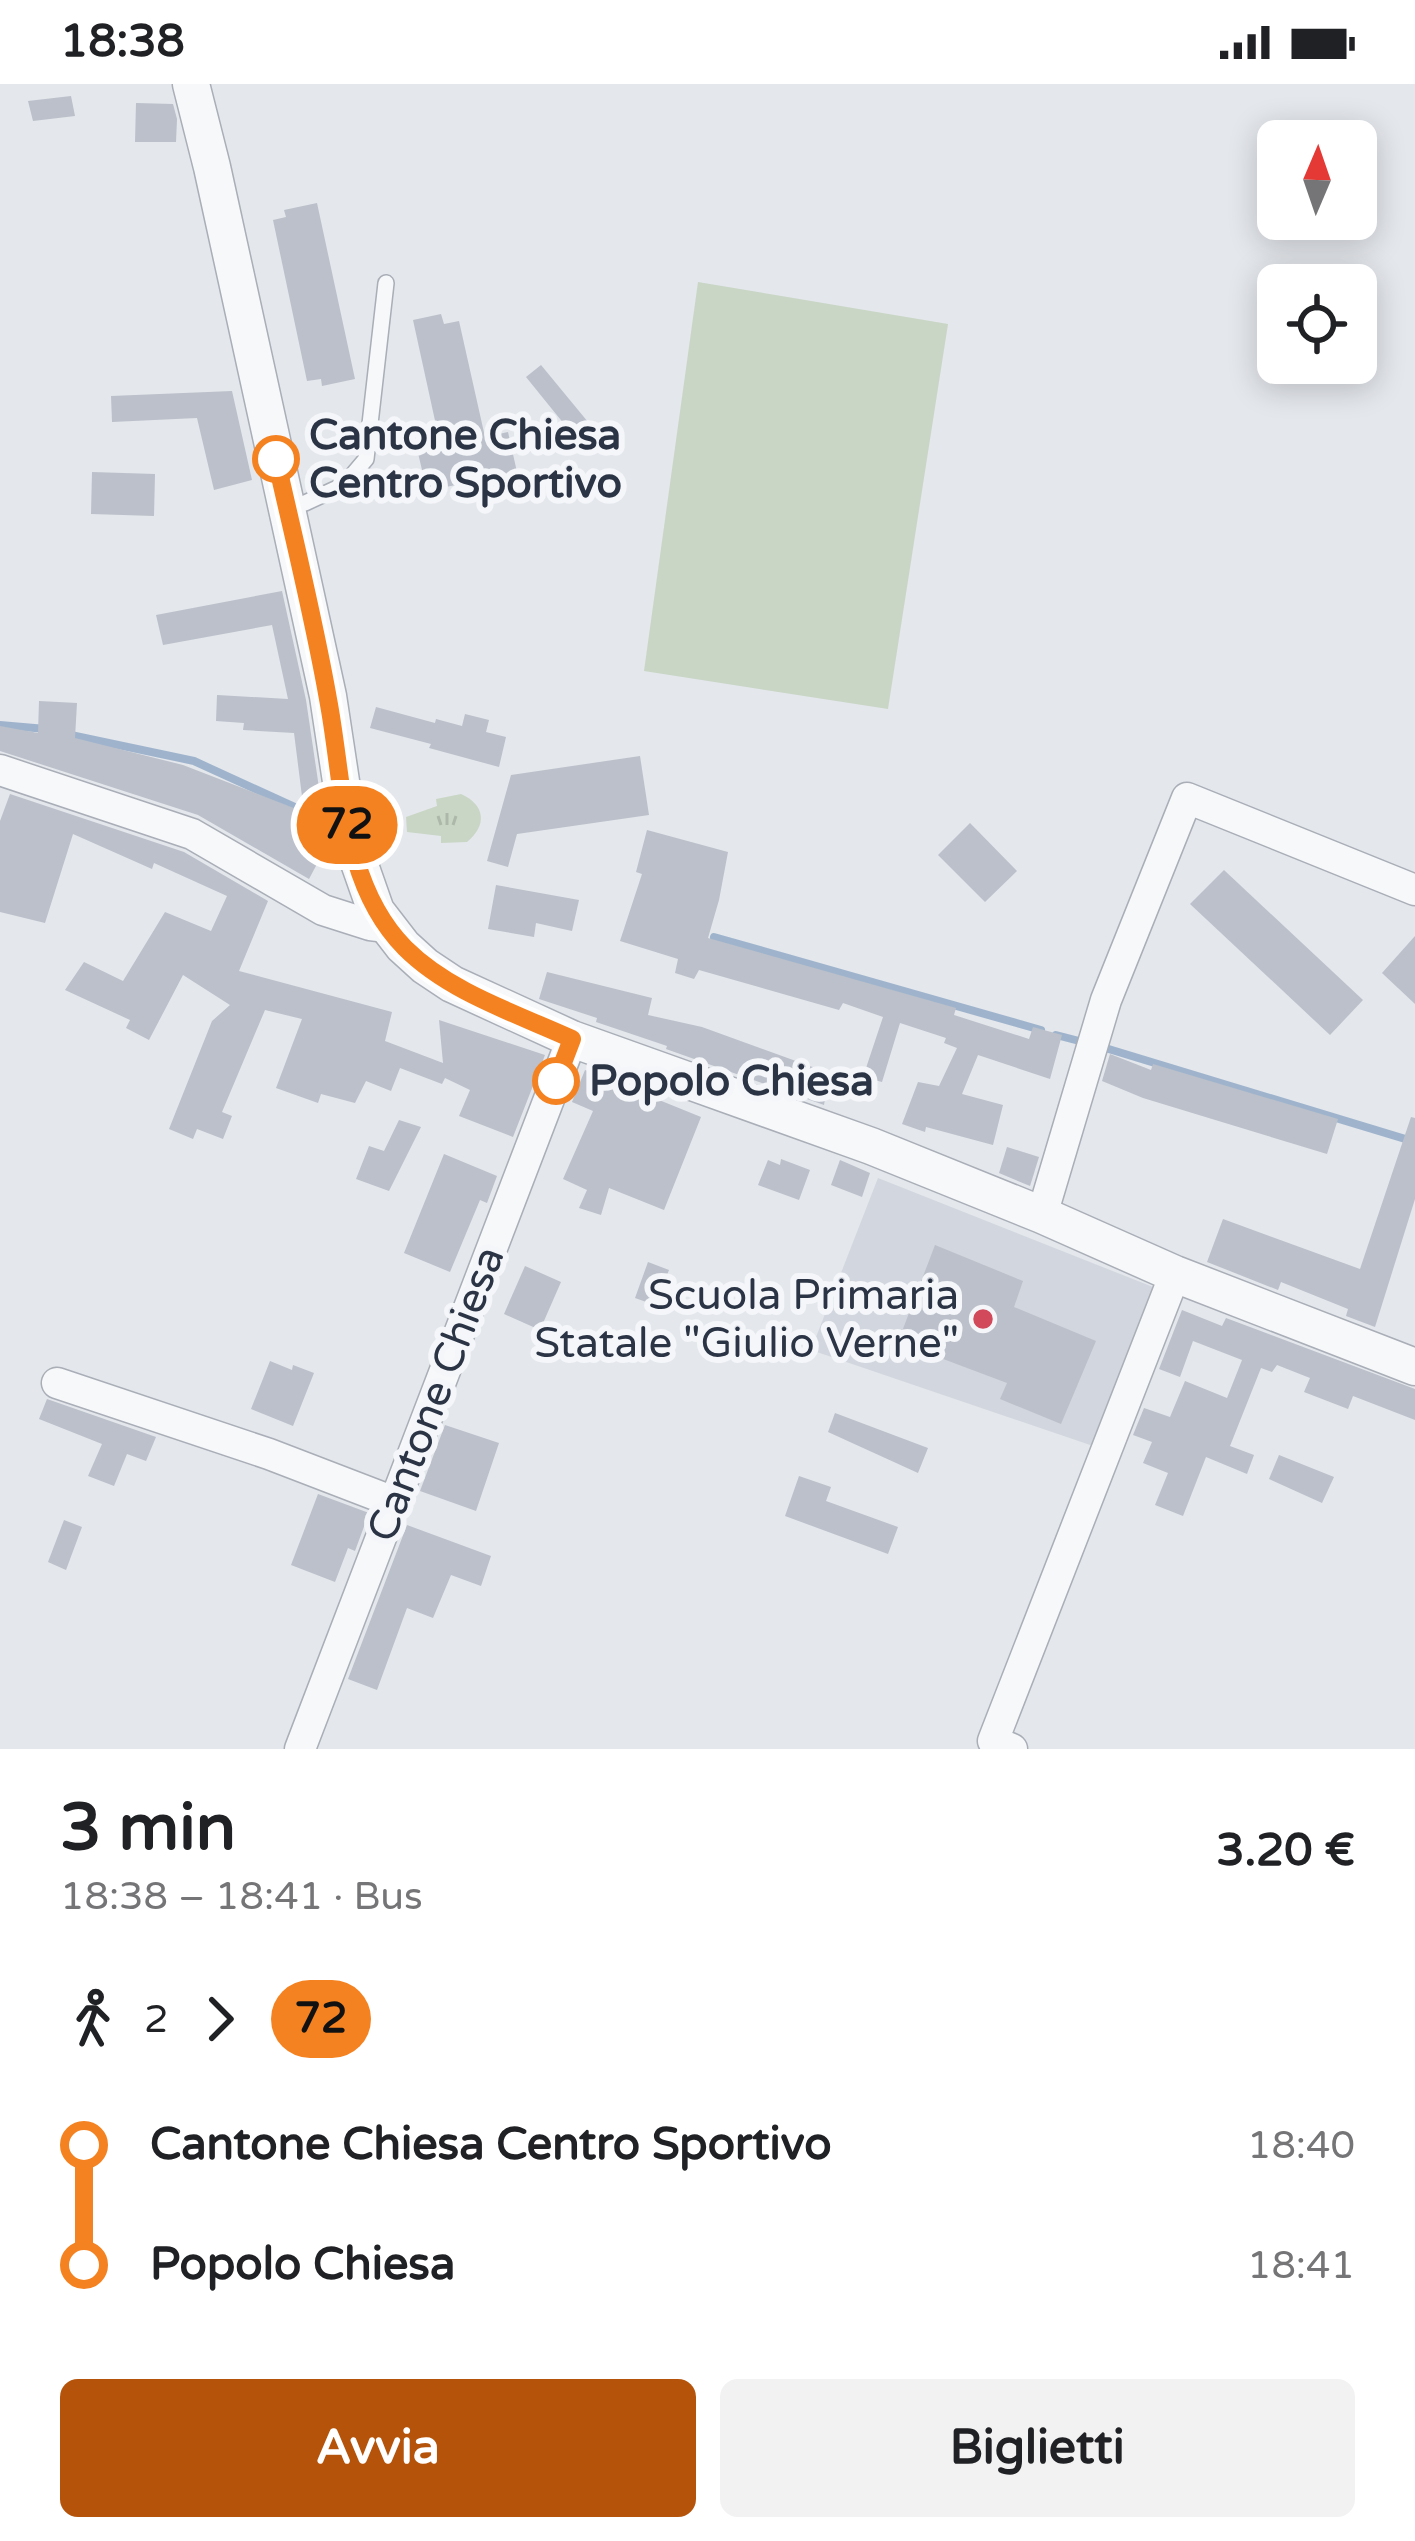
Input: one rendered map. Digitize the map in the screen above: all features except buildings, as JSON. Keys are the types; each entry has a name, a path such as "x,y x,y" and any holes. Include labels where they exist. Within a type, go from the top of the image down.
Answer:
{"street":[{"path":"191,84 328,696 349,834 386,927 425,966 452,984 572,1039 871,1146 1175,1274 1415,1367"},
{"path":"0,770 192,834 323,910 386,927"},
{"path":"1042,1215 1106,1000 1187,798 1415,890"},
{"name":"Cantone Chiesa","path":"300,1749 572,1039"},
{"path":"1012,1749 993,1741 1175,1274"},
{"path":"57,1383 269,1454 394,1502"}],"lane":[{"path":"287,507 344,485 366,459 386,283"}],"shaded area":[{"name":"Scuola Primaria Statale \"Giulio Verne\"","path":"878,1178 1153,1287 1099,1448 811,1350"}],"green space":[{"path":"698,282 948,324 888,709 644,671"},
{"path":"461,794 475,804 481,816 467,842 441,843 441,836 407,832 406,817 437,806 436,799"}],"waterway":[{"path":"0,725 46,729"},
{"path":"66,734 194,761 312,815"},
{"path":"714,937 1041,1030"},
{"path":"1056,1035 1087,1043"},
{"path":"1102,1047 1415,1142"}],"bus line":[{"name":"72","path":"276,459 328,696 349,834 376,911 403,946 452,984 572,1039 556,1081"}],"place":[{"name":"Cantone Chiesa Centro Sportivo","path":"276,459"},
{"name":"Popolo Chiesa","path":"556,1081"},
{"name":"Scuola Primaria Statale \"Giulio Verne\"","path":"983,1319"}]}
